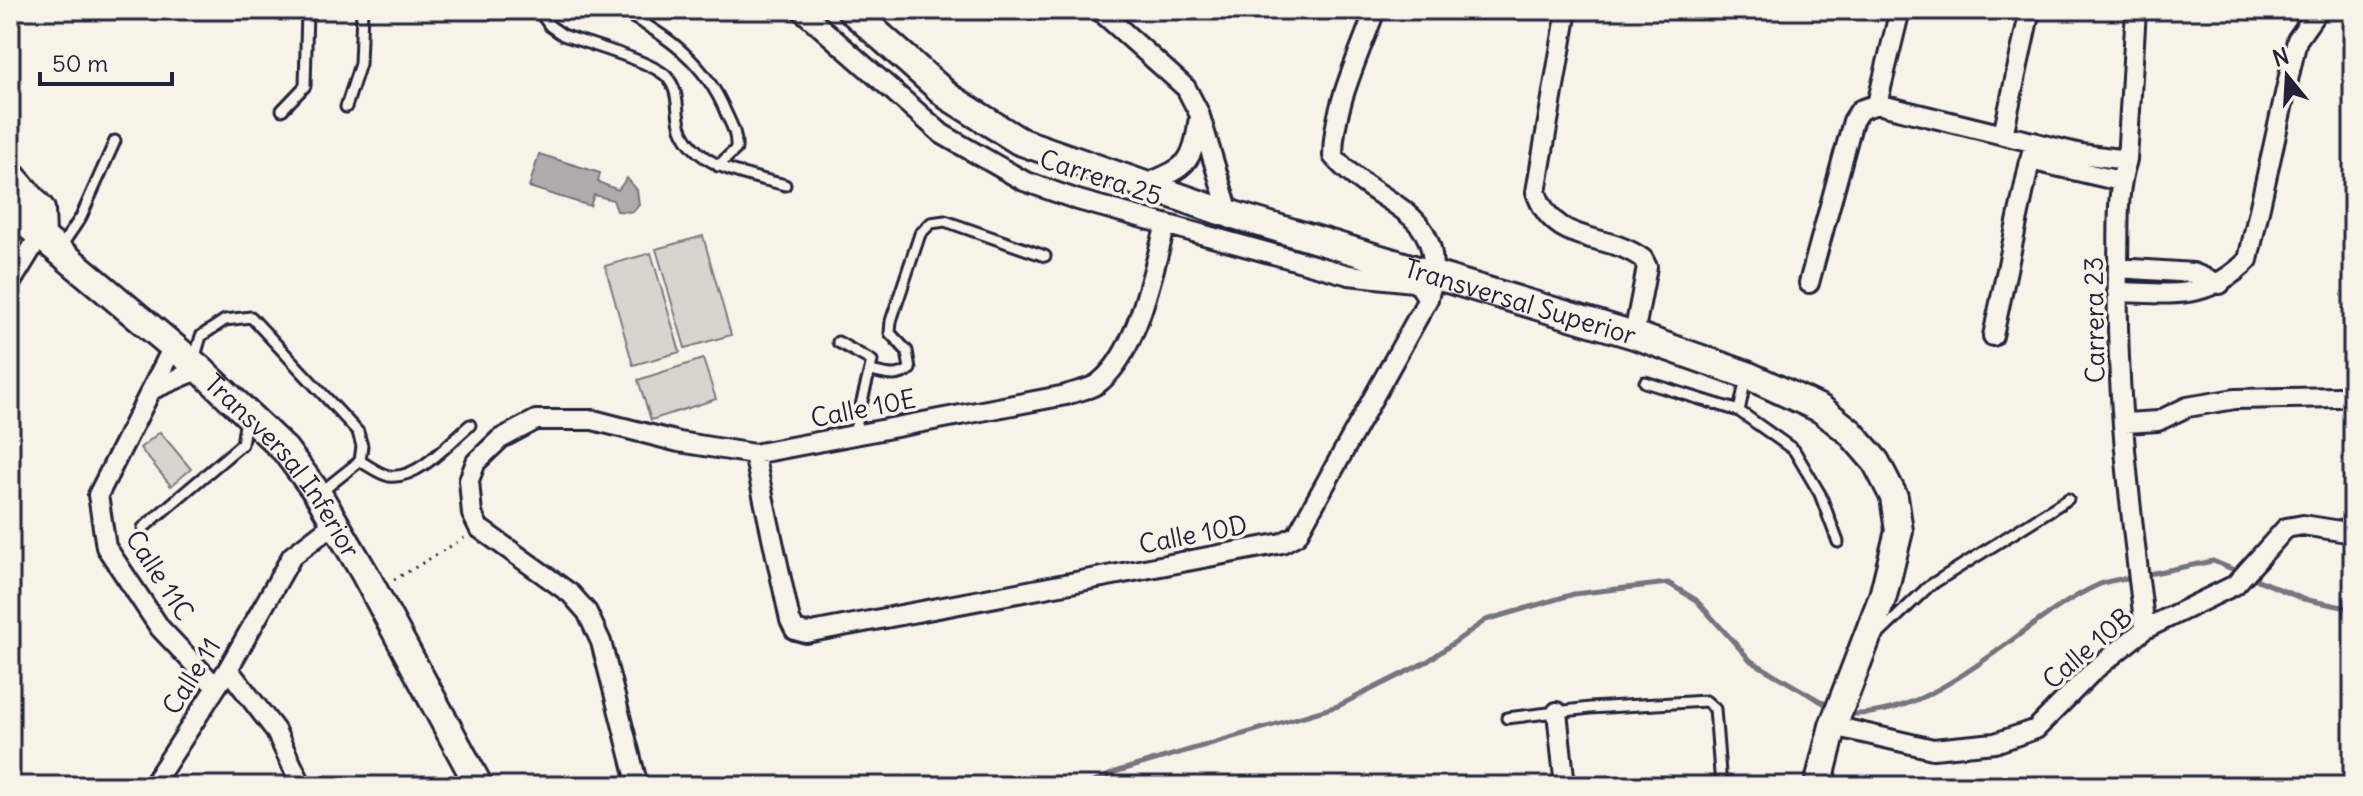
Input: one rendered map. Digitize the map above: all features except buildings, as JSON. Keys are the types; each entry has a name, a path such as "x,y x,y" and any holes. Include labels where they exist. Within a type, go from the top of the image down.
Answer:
{"main road":[{"name":"Transversal Superior","path":"851,10 949,97 1019,141 1227,212 1634,335 1747,375 1821,409 1850,432 1876,462 1894,497 1899,531 1883,596 1837,715 1818,786"},
{"path":"10,177 39,210 49,243"},
{"name":"Transversal Inferior","path":"10,210 197,366 285,450 335,523 479,786"}],"street":[{"name":"Carrera 25","path":"801,10 956,142 1024,181 1166,225 1349,275 1413,282 1420,286 1428,299"},
{"path":"1099,10 1186,88 1199,113 1227,212 1246,246"},
{"path":"1375,10 1333,135 1333,156 1349,174 1401,206 1420,225 1434,250 1435,273"},
{"path":"1567,10 1536,192 1541,209 1553,222 1643,259 1647,267 1634,335"},
{"path":"1877,104 1900,10"},
{"path":"2003,135 2030,10"},
{"name":"Carrera 23","path":"2136,10 2127,160 2120,181 2117,292 2125,423 2145,629"},
{"path":"2117,292 2192,294 2220,284 2248,260 2297,40 2318,10"},
{"path":"1809,283 1853,121 1860,110 1877,104 2003,135 2032,151 2120,181"},
{"path":"1144,185 1187,162 1194,152 1199,113"},
{"path":"2032,151 2127,160"},
{"path":"1993,336 2032,151"},
{"name":"Calle 10E","path":"638,786 601,642 587,612 571,594 479,528 468,498 476,462 500,439 536,420 593,420 679,442 754,454 1066,395 1100,383 1118,360 1135,327 1166,225"},
{"path":"10,284 49,243"},
{"path":"2118,268 2193,273 2220,284"},
{"name":"Calle 10D","path":"754,454 790,620 795,630 806,633 1282,543 1297,535 1308,521 1428,299 1435,273"},
{"name":"Calle 11C","path":"173,347 98,495 106,547 160,628 216,687"},
{"path":"151,390 197,366"},
{"path":"2125,423 2158,421 2187,407 2235,399 2338,397"},
{"name":"Calle 11","path":"152,786 228,669 292,556 335,523"},
{"name":"Calle 10B","path":"1837,715 1933,749 1995,743 2036,729 2093,671 2145,629 2235,585 2260,559 2272,540 2286,528 2303,525 2353,533"},
{"path":"228,669 275,730 302,786"},
{"path":"1557,712 1565,786"}],"lane":[{"path":"282,110 305,86 307,10"},
{"path":"346,107 360,64 362,10"},
{"path":"538,10 550,26 563,35 664,75 677,94 681,127 700,155 718,166 785,185"},
{"path":"619,10 675,44 699,66 718,93 737,135 736,149 718,166"},
{"path":"49,243 81,217 115,141"},
{"path":"871,371 892,376 903,375 910,369 907,351 890,333 891,321 920,234 931,223 945,221 1045,256"},
{"path":"197,366 201,336 225,320 251,317 358,432 362,446 360,461 318,494"},
{"path":"838,342 872,361 853,437"},
{"path":"1739,411 1747,375"},
{"path":"1645,382 1739,411 1794,450 1820,494 1838,542"},
{"path":"143,528 242,444 248,412"},
{"path":"360,461 386,476 400,476 423,465 470,425"},
{"path":"1862,648 1929,586 2068,499"},
{"path":"1507,718 1706,701 1715,709 1721,786"}],"path":[{"path":"383,587 468,536"}],"shaded area":[{"path":"539,154 600,173 598,182 618,190 627,178 637,190 639,205 633,212 617,211 613,200 594,195 590,206 529,187"},
{"path":"703,236 731,335 685,348 656,249"},
{"path":"651,253 680,352 633,365 605,266"},
{"path":"703,359 716,399 651,420 638,380"},
{"path":"160,432 191,469 171,486 140,448"}],"waterway":[{"path":"2144,575 2213,561 2303,599 2353,609"},
{"path":"1848,714 1882,711 1915,701 1978,664 2068,601 2102,583 2134,577"},
{"path":"1085,786 1118,771 1338,706 1428,661 1486,620 1574,594 1668,583 1696,600 1751,661 1827,705"}]}
